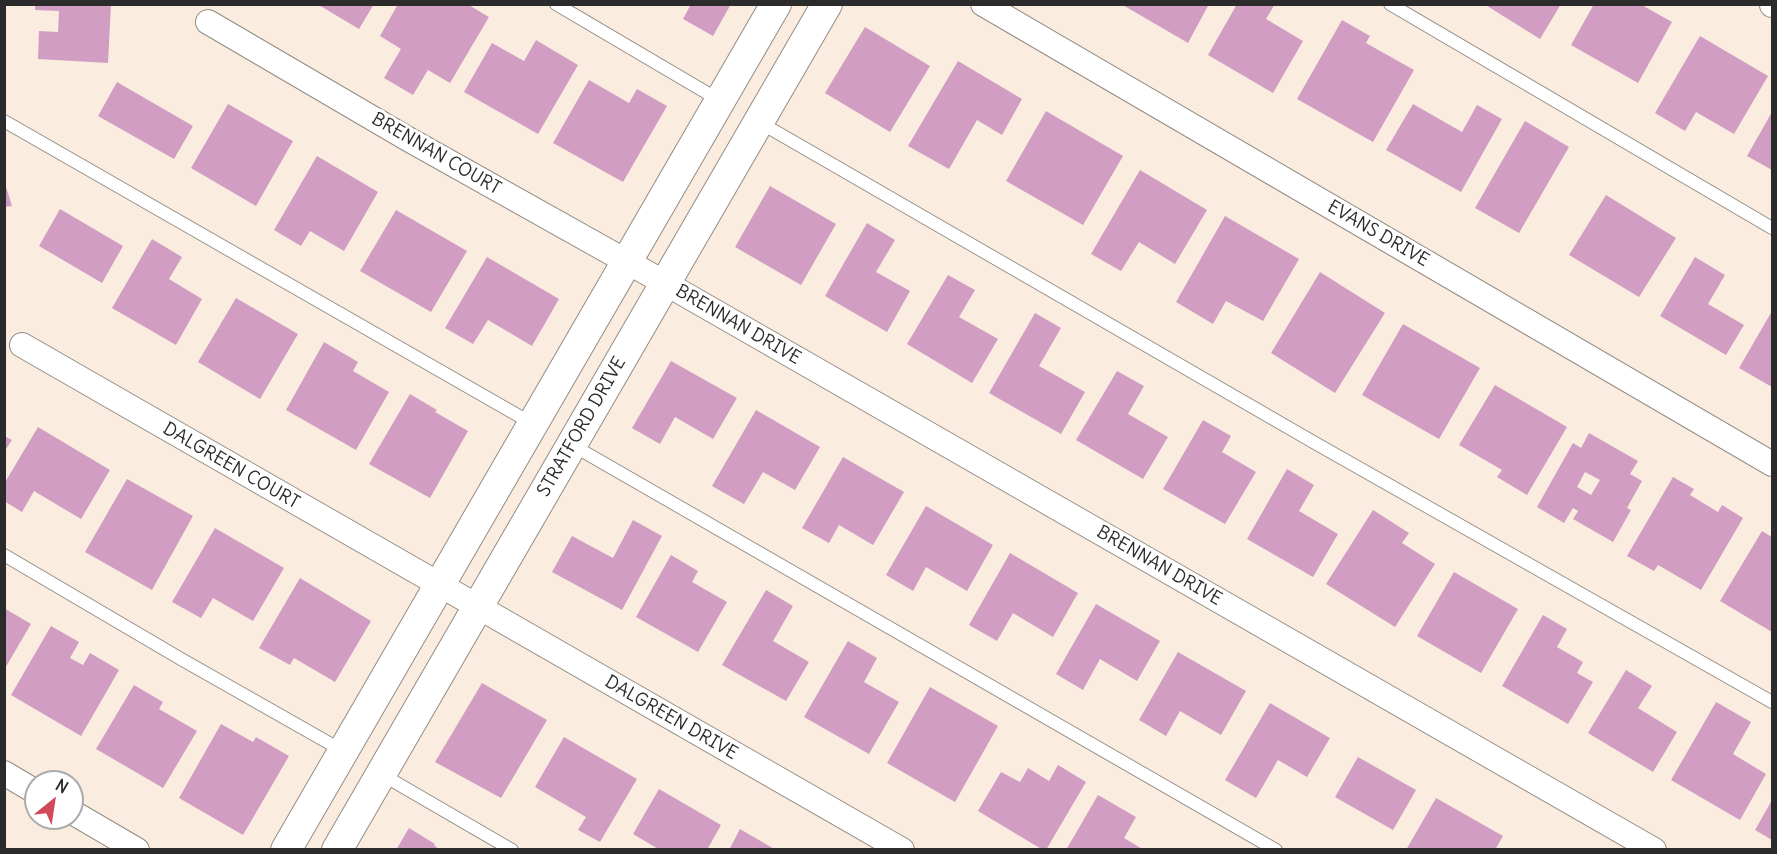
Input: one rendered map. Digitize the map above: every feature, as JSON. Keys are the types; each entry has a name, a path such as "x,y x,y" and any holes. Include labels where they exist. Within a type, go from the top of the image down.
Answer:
{"street":[{"path":"286,849 776,4"},
{"name":"STRATFORD DRIVE","path":"338,849 827,4"},
{"name":"EVANS DRIVE","path":"982,4 1773,464"},
{"name":"BRENNAN COURT","path":"208,21 408,139 665,283"},
{"name":"BRENNAN DRIVE","path":"665,283 1654,849"},
{"name":"DALGREEN COURT","path":"22,345 439,586"},
{"name":"DALGREEN DRIVE","path":"439,586 902,849"},
{"path":"4,774 24,785"},
{"path":"84,819 137,849"}],"lane":[{"path":"556,4 720,101"},
{"path":"1390,4 1773,228"},
{"path":"4,121 534,424"},
{"path":"759,122 1315,443 1773,702"},
{"path":"572,445 1276,849"},
{"path":"4,555 343,751"},
{"path":"381,774 512,849"}],"building":[{"path":"35,4 111,4 108,63 38,59 39,31 58,32 59,11 35,10"},
{"path":"317,4 374,4 359,29"},
{"path":"398,4 467,4 489,17 450,83 428,70 413,95 384,78 401,49 380,36"},
{"path":"691,4 731,4 713,36 683,19"},
{"path":"1121,4 1209,4 1188,43"},
{"path":"1237,4 1275,4 1266,19 1303,41 1273,93 1208,55"},
{"path":"1484,4 1561,4 1540,39"},
{"path":"1594,4 1640,4 1672,22 1638,83 1571,45"},
{"path":"1342,20 1370,36 1366,43 1414,70 1373,142 1297,99"},
{"path":"865,27 930,66 890,132 825,93"},
{"path":"1700,36 1768,76 1734,134 1696,112 1685,131 1655,113"},
{"path":"536,40 578,65 538,134 464,92 492,43 524,61"},
{"path":"958,61 1022,99 1002,135 977,120 949,169 908,146"},
{"path":"589,80 629,103 637,89 667,106 623,182 553,143"},
{"path":"117,82 193,126 174,159 98,116"},
{"path":"228,104 293,141 256,206 191,168"},
{"path":"1413,104 1462,132 1477,105 1502,119 1461,192 1386,150"},
{"path":"1046,111 1123,156 1083,225 1006,181"},
{"path":"1772,112 1772,170 1747,156"},
{"path":"1525,121 1569,147 1519,233 1475,208"},
{"path":"317,156 378,192 344,251 310,231 301,246 274,230"},
{"path":"1140,170 1207,210 1175,264 1139,242 1121,271 1091,254"},
{"path":"4,180 12,206 4,207"},
{"path":"770,186 836,224 801,285 735,247"},
{"path":"1606,195 1676,238 1639,297 1569,255"},
{"path":"60,209 123,246 102,283 39,246"},
{"path":"396,210 467,251 431,312 360,271"},
{"path":"1225,216 1299,259 1263,321 1226,301 1213,324 1176,302"},
{"path":"867,223 895,240 876,272 910,291 887,332 825,296"},
{"path":"152,239 182,257 169,279 202,299 176,345 112,308"},
{"path":"487,257 559,299 532,346 488,320 473,344 445,328"},
{"path":"1695,257 1725,275 1708,304 1744,325 1726,355 1660,316"},
{"path":"1320,272 1385,313 1335,393 1271,353"},
{"path":"948,275 975,290 959,317 998,339 972,383 907,344"},
{"path":"236,298 298,334 260,399 198,362"},
{"path":"1772,311 1772,387 1739,368"},
{"path":"1035,313 1061,328 1039,366 1085,392 1061,434 989,393"},
{"path":"1403,324 1480,368 1439,439 1362,395"},
{"path":"324,342 358,362 353,371 389,392 356,450 286,410"},
{"path":"671,361 737,398 713,439 675,417 660,444 632,428"},
{"path":"1117,371 1144,386 1128,414 1168,437 1143,479 1076,440"},
{"path":"1495,385 1567,427 1527,495 1497,477 1502,470 1459,445"},
{"path":"410,394 468,431 430,498 369,464"},
{"path":"756,410 820,447 795,490 763,472 744,504 712,486"},
{"path":"1203,420 1231,436 1222,452 1256,472 1225,524 1163,489"},
{"path":"38,427 110,470 81,519 34,491 22,512 4,501 4,484"},
{"path":"1589,433 1638,461 1630,474 1642,481 1627,508 1631,510 1613,542 1573,519 1578,511 1573,508 1564,523 1537,507 1573,443 1581,448","holes":["1585,472 1600,480 1591,495 1577,487"]},
{"path":"4,436 12,440 4,452"},
{"path":"843,457 904,492 873,545 839,525 829,543 802,528"},
{"path":"1287,469 1314,485 1299,511 1338,534 1313,577 1247,539"},
{"path":"1673,477 1694,489 1690,495 1718,512 1722,505 1743,518 1701,590 1658,565 1654,571 1627,556"},
{"path":"127,479 193,516 152,590 85,552"},
{"path":"926,506 993,545 967,591 926,567 913,591 886,575"},
{"path":"1373,510 1409,533 1402,543 1435,564 1395,627 1326,584"},
{"path":"633,520 662,536 622,610 552,572 572,536 613,558"},
{"path":"215,528 284,568 253,621 213,598 201,618 172,602"},
{"path":"1762,531 1772,537 1772,632 1720,601"},
{"path":"1010,553 1078,593 1053,637 1013,613 997,641 969,625"},
{"path":"671,555 698,571 692,582 727,602 698,652 636,617"},
{"path":"1454,572 1518,609 1481,673 1417,636"},
{"path":"300,578 371,621 335,682 294,658 290,665 259,648"},
{"path":"766,590 793,606 773,641 809,662 786,701 722,665"},
{"path":"1096,604 1160,641 1137,681 1100,659 1083,690 1056,674"},
{"path":"4,608 31,624 4,670"},
{"path":"1543,615 1567,629 1557,647 1583,662 1577,673 1593,682 1568,724 1502,686"},
{"path":"51,626 79,642 70,658 83,665 90,653 119,670 81,736 11,695"},
{"path":"848,641 877,658 864,682 899,702 869,754 804,717"},
{"path":"1178,652 1246,691 1221,735 1180,711 1166,736 1139,720"},
{"path":"1626,670 1652,686 1638,708 1677,732 1653,772 1588,733"},
{"path":"482,683 547,720 501,798 435,762"},
{"path":"134,685 163,702 159,709 197,731 163,788 96,749"},
{"path":"930,687 998,726 955,802 887,763"},
{"path":"1716,702 1751,722 1733,754 1766,774 1740,820 1671,780"},
{"path":"1270,703 1330,738 1307,777 1278,760 1256,798 1225,780"},
{"path":"221,724 253,742 256,737 289,756 243,835 179,798"},
{"path":"564,737 637,779 600,842 578,830 586,817 535,787"},
{"path":"1358,757 1416,790 1393,830 1335,797"},
{"path":"1058,765 1086,782 1046,850 978,811 1001,772 1020,782 1028,768 1049,781"},
{"path":"659,789 721,825 707,850 660,850 633,834"},
{"path":"1098,795 1136,817 1124,838 1144,850 1066,850"},
{"path":"1436,798 1503,836 1495,850 1406,850"},
{"path":"1772,800 1772,840 1755,830"},
{"path":"409,828 435,844 440,850 396,850"},
{"path":"740,829 776,850 729,850"}]}
